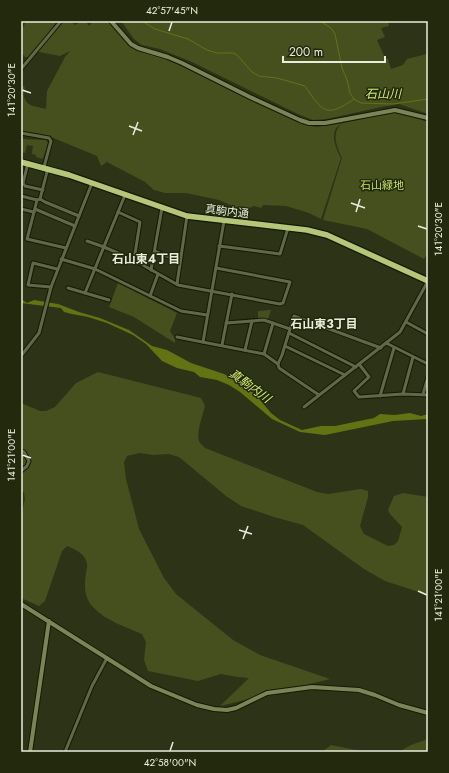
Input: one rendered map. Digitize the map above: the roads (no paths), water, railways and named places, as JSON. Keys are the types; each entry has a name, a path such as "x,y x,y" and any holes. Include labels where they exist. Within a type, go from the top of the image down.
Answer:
{"highway":[{"name":"真駒内通","path":"21,162 46,168 187,216 307,230 327,235 428,281"}],"street":[{"path":"21,69 61,21"},
{"path":"111,21 131,44 138,48 182,63 250,97 309,123 325,123 395,110 428,118"},
{"path":"21,133 49,138 51,142 43,190 34,211 27,239 66,248"},
{"path":"28,163 23,183 25,186 43,190"},
{"path":"21,356 39,333 50,289 92,183"},
{"path":"85,293 125,194"},
{"path":"21,196 39,199 79,216"},
{"path":"21,208 34,211 75,226"},
{"path":"151,270 162,208"},
{"path":"118,212 140,222 134,260"},
{"path":"177,284 187,216"},
{"path":"203,342 224,221"},
{"path":"219,246 280,254 288,228"},
{"path":"87,241 134,260 177,284 280,304 284,303 290,282 216,268"},
{"path":"155,250 180,262"},
{"path":"61,260 95,269 181,311 207,315"},
{"path":"50,289 28,285 33,263 58,269"},
{"path":"150,296 158,274"},
{"path":"304,407 400,332 428,281"},
{"path":"68,288 109,300"},
{"path":"222,345 232,294"},
{"path":"278,364 294,316 380,348"},
{"path":"226,323 264,320 290,329"},
{"path":"245,350 252,321"},
{"path":"406,322 428,334"},
{"path":"264,354 273,323"},
{"path":"289,333 358,366 368,377 355,389 355,394 361,398 402,394 428,395"},
{"path":"177,337 264,354 278,364 280,368 319,395"},
{"path":"386,343 428,364"},
{"path":"285,346 345,376"},
{"path":"380,396 394,348"},
{"path":"402,394 414,357"},
{"path":"423,394 428,377"},
{"path":"21,451 24,452 29,461 26,468 21,471"},
{"path":"21,604 151,686 214,709 227,710 236,708 267,693 312,687 359,690 399,705 428,713"},
{"path":"30,752 49,621"},
{"path":"64,752 92,686 107,658"}],"waterway":[{"path":"142,21 155,29 188,39 207,50 217,53 234,53 252,72 259,76 277,78 305,86 316,101 325,109 337,109 354,99"},
{"name":"石山川","path":"320,21 331,28 335,34 342,68 350,93 354,99 361,103 393,104 428,99"}],"district":[{"name":"石山東4丁目","path":"146,259"},
{"name":"石山東3丁目","path":"324,324"}],"park label":[{"name":"石山緑地","path":"382,185"}],"water label":[{"name":"真駒内川","path":"250,386"}]}
